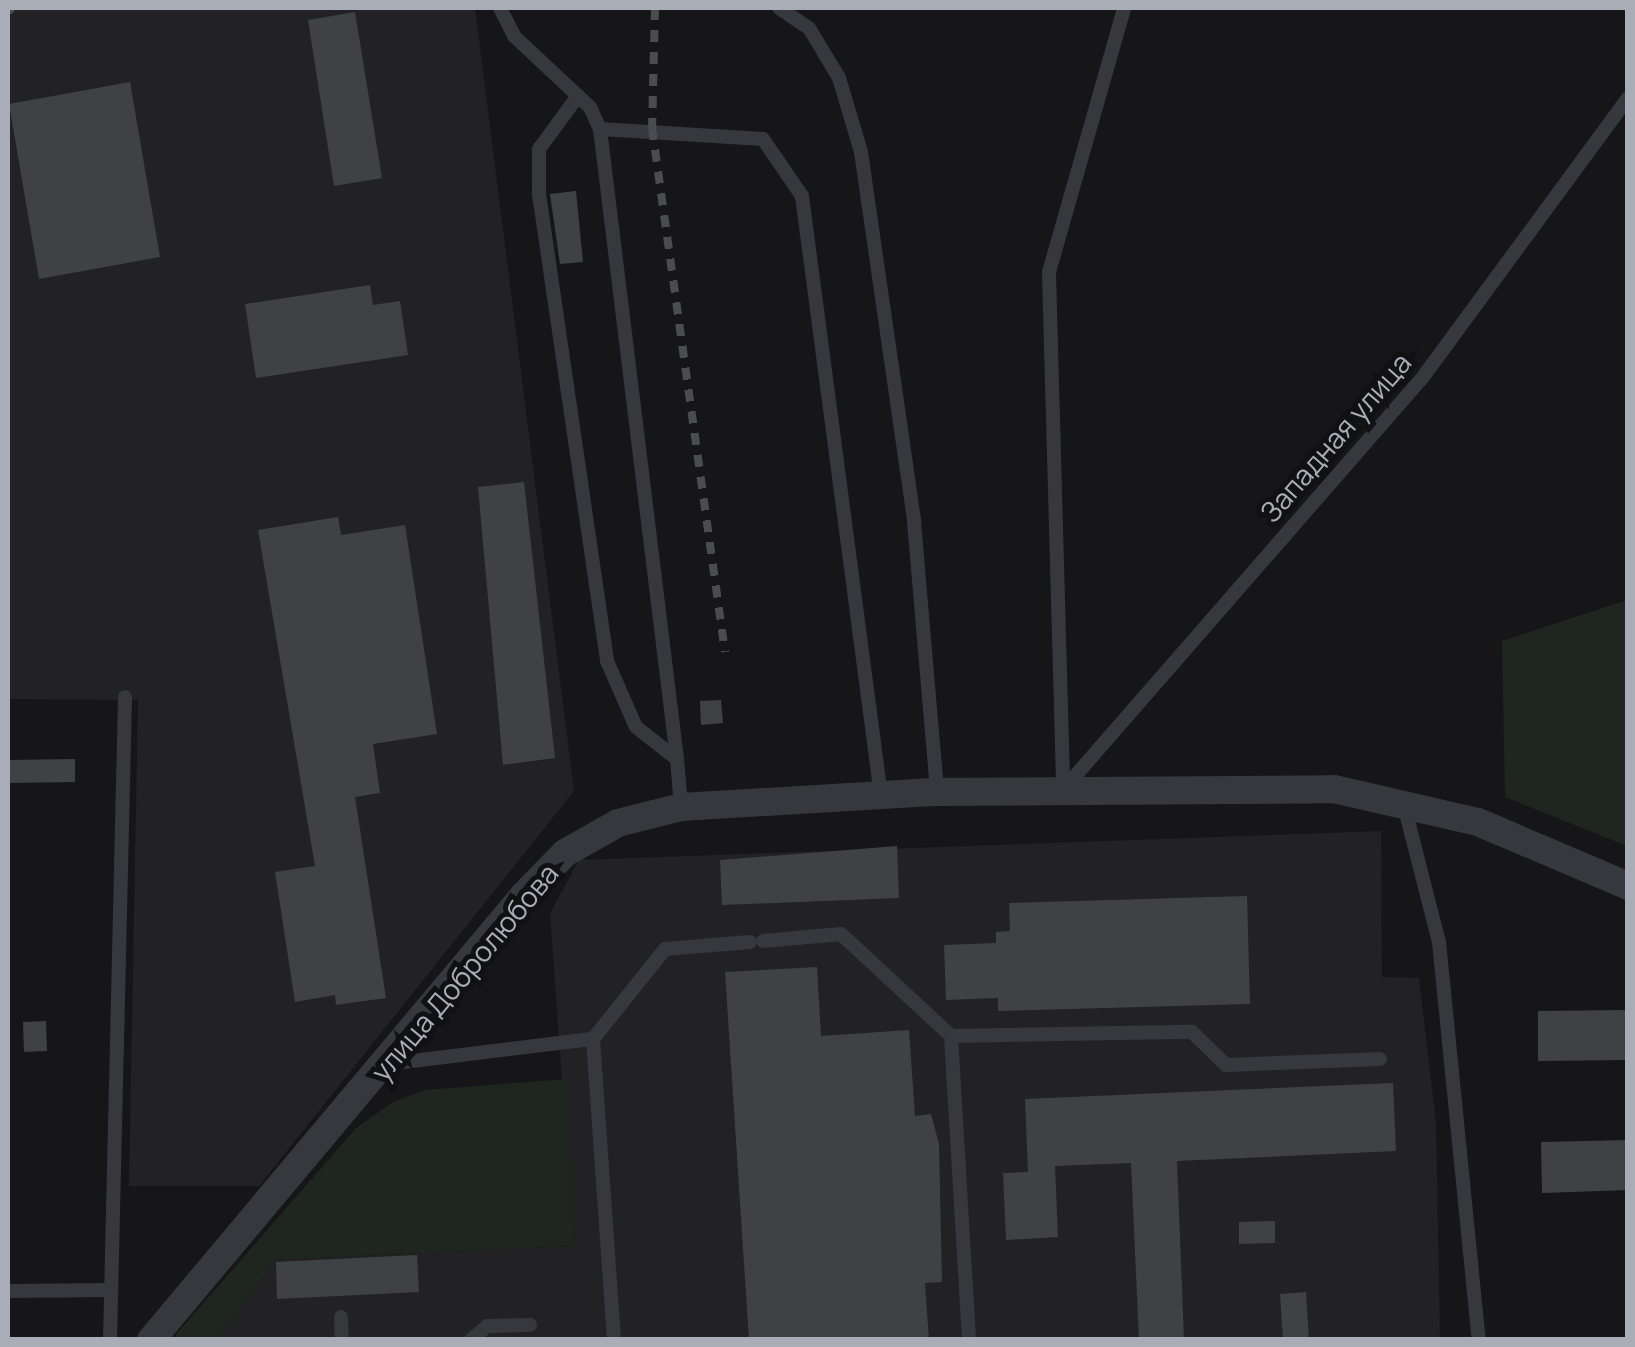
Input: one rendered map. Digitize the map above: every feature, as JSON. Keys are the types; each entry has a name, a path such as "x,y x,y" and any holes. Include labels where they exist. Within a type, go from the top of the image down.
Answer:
{"street":[{"name":"улица Добролюбова","path":"151,1340 565,853 618,823 681,807 937,792 1062,787 1334,789 1403,800 1628,886"}],"lane":[{"path":"500,8 514,36 578,96 600,129 681,807"},
{"path":"778,8 809,28 839,78 861,152 914,522 937,792"},
{"path":"1062,787 1049,272 1124,8"},
{"path":"578,96 539,148 538,194 606,661 636,727 677,758"},
{"name":"Западная улица","path":"1062,787 1423,378 1628,98"},
{"path":"600,129 764,139 802,196 881,796"},
{"path":"110,1340 125,697"},
{"path":"1403,800 1440,942 1479,1340"},
{"path":"614,1340 594,1039 666,949 841,934 951,1036 970,1340"},
{"path":"951,1036 1192,1032 1226,1064 1380,1059"},
{"path":"387,1064 594,1039"},
{"path":"8,1291 111,1290"},
{"path":"341,1316 342,1340"},
{"path":"470,1340 486,1326 530,1325"}],"shaded area":[{"path":"8,8 475,8 574,791 259,1186 129,1186 138,700 8,699"},
{"path":"1628,600 1627,846 1505,797 1502,641"},
{"path":"1381,831 1382,977 1419,978 1436,1123 1440,1339 218,1339 275,1260 574,1246 550,913 579,860"},
{"path":"567,1079 574,1246 275,1260 218,1339 172,1339 356,1128 393,1102 425,1090"}],"building":[{"path":"355,12 382,178 334,186 308,20"},
{"path":"130,82 160,257 39,279 9,104"},
{"path":"576,191 583,262 560,264 550,194"},
{"path":"370,285 373,305 400,301 408,355 256,378 245,304"},
{"path":"524,482 555,758 503,765 478,487"},
{"path":"338,517 341,535 405,525 437,734 373,744 380,793 355,797 386,998 336,1005 335,995 295,1002 275,872 315,866 258,530"},
{"path":"721,700 723,723 701,725 700,701"},
{"path":"75,759 75,782 8,783 8,760"},
{"path":"897,846 899,898 722,905 720,860"},
{"path":"1247,896 1250,1004 998,1011 998,998 946,1000 944,945 996,943 996,932 1010,931 1009,903"},
{"path":"817,967 821,1036 909,1030 915,1116 931,1114 939,1144 942,1282 925,1283 929,1340 749,1340 725,972"},
{"path":"1628,1010 1628,1060 1538,1061 1538,1011"},
{"path":"46,1021 47,1051 24,1052 23,1022"},
{"path":"1393,1083 1396,1151 1177,1161 1184,1340 1139,1340 1131,1163 1055,1166 1058,1237 1006,1240 1003,1173 1028,1172 1025,1099"},
{"path":"1628,1140 1628,1190 1542,1193 1541,1142"},
{"path":"1275,1221 1275,1243 1239,1244 1239,1222"},
{"path":"417,1255 419,1292 277,1299 276,1262"},
{"path":"1306,1292 1309,1340 1283,1340 1280,1294"}],"railway":[{"path":"8,12 12,8"},
{"path":"655,8 652,128 725,652"}]}
